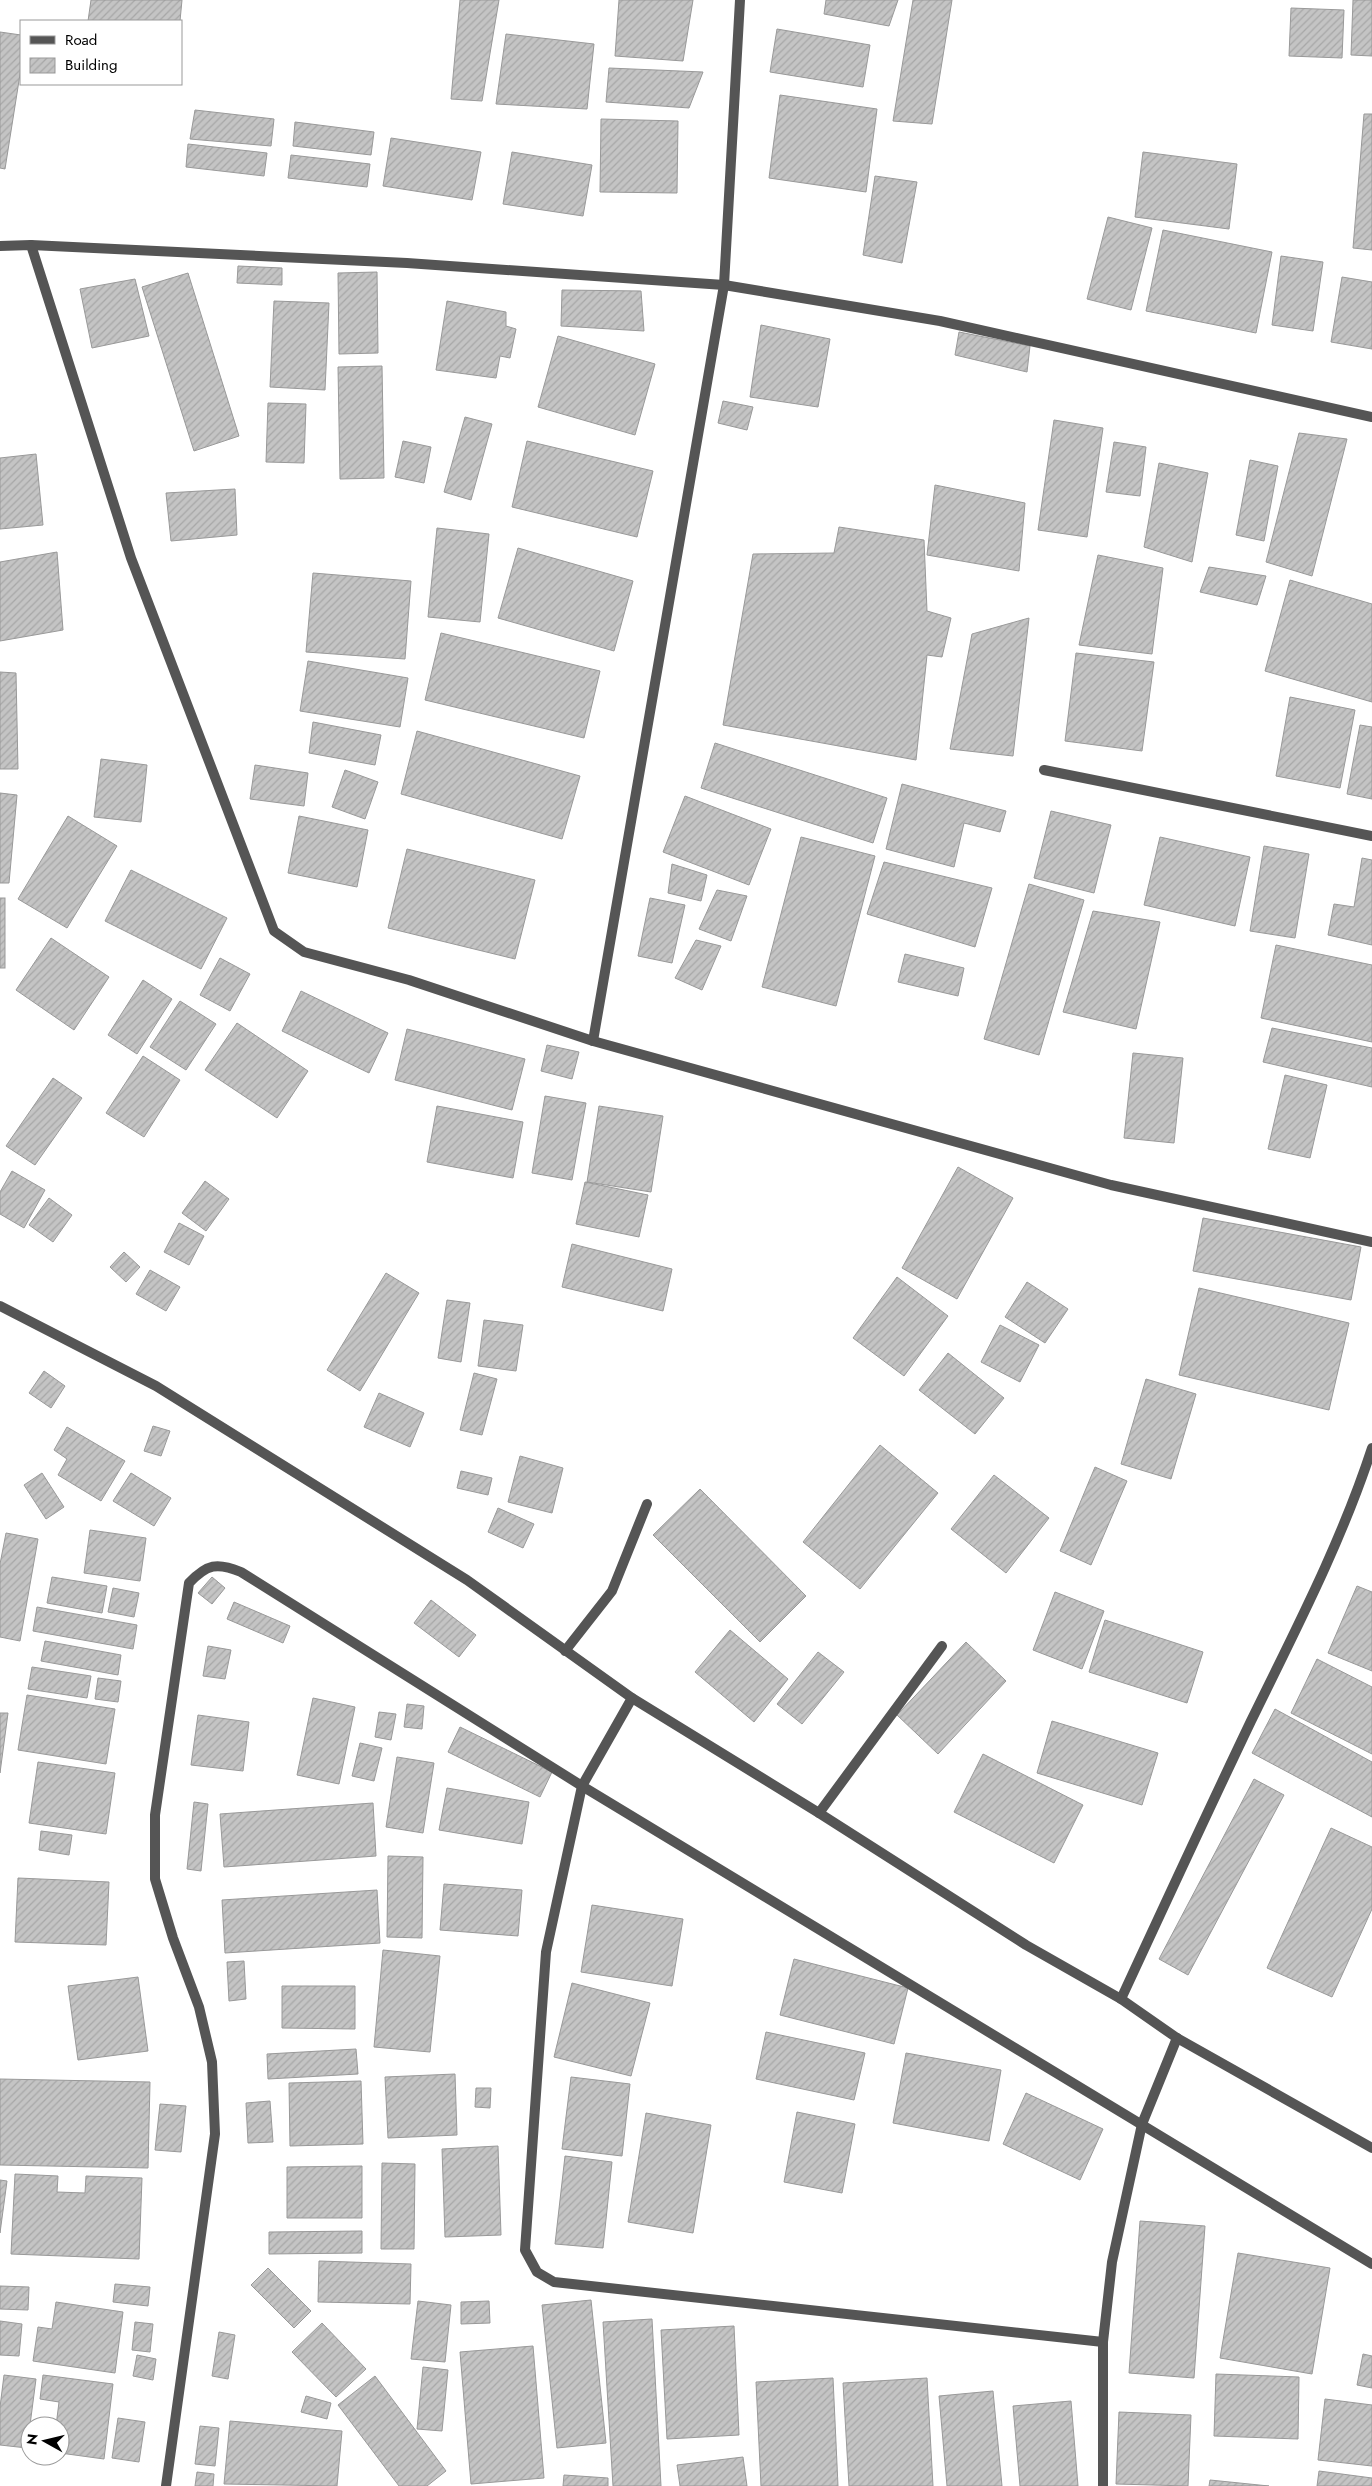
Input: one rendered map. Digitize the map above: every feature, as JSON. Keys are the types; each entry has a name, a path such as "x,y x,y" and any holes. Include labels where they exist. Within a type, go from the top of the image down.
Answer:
{"street":[{"path":"593,1041 724,285 740,0"},
{"path":"31,245 131,558 274,931 304,952 409,980 593,1041 1111,1185 1372,1242"},
{"path":"0,246 31,245 408,263 724,285 940,321 1372,417"},
{"path":"1044,770 1372,836"},
{"path":"0,1306 156,1386 467,1580 632,1698 819,1813 1026,1945 1121,1999 1177,2038 1372,2148"},
{"path":"1121,1999 1247,1730 1321,1579 1355,1501 1372,1448"},
{"path":"565,1651 612,1591 647,1504"},
{"path":"166,2486 215,2134 210,2052 199,2007 173,1938 156,1879 155,1814 189,1583 202,1569 224,1565 241,1572 582,1786 1372,2264"},
{"path":"819,1813 942,1646"},
{"path":"632,1698 582,1786 546,1952 525,2250 537,2272 554,2282 1103,2342"},
{"path":"1103,2486 1103,2342 1112,2262 1142,2124 1177,2038"}],"building":[{"path":"91,0 182,0 180,20 88,20"},
{"path":"460,0 499,0 482,101 451,99"},
{"path":"619,0 693,0 683,61 615,56"},
{"path":"826,0 898,0 889,26 824,14"},
{"path":"913,0 952,0 932,124 893,121"},
{"path":"1353,0 1372,0 1372,56 1351,55"},
{"path":"1291,8 1344,10 1342,58 1289,56"},
{"path":"777,29 870,45 863,87 770,72"},
{"path":"0,32 20,35 20,74 5,169 0,168"},
{"path":"506,34 594,44 587,109 496,104"},
{"path":"609,68 703,72 689,108 606,102"},
{"path":"780,95 877,109 866,192 769,178"},
{"path":"195,110 274,119 271,146 190,139"},
{"path":"1364,114 1372,114 1372,250 1353,248"},
{"path":"601,119 678,121 677,193 600,192"},
{"path":"295,122 374,132 371,155 293,146"},
{"path":"391,138 481,152 472,200 383,186"},
{"path":"188,144 267,153 264,176 186,167"},
{"path":"512,152 592,165 583,216 503,204"},
{"path":"1143,152 1237,164 1229,229 1135,217"},
{"path":"291,155 370,164 367,187 288,178"},
{"path":"875,176 917,182 902,263 863,255"},
{"path":"1108,217 1152,228 1131,310 1087,299"},
{"path":"1163,230 1272,252 1256,333 1146,311"},
{"path":"1281,256 1323,262 1313,331 1272,325"},
{"path":"238,266 282,268 282,285 237,283"},
{"path":"377,272 378,353 339,354 338,273"},
{"path":"188,273 239,436 194,451 142,287"},
{"path":"1342,277 1372,282 1372,349 1331,342"},
{"path":"135,279 149,336 92,348 80,289"},
{"path":"562,290 641,291 644,331 561,326"},
{"path":"274,301 329,303 325,390 270,387"},
{"path":"447,301 506,312 506,326 516,329 510,358 500,356 496,378 436,370"},
{"path":"761,325 830,339 818,407 750,397"},
{"path":"959,332 1030,346 1027,372 955,355"},
{"path":"558,336 655,364 635,435 538,407"},
{"path":"382,366 384,478 340,479 338,367"},
{"path":"723,401 753,407 747,430 718,423"},
{"path":"268,403 306,404 304,463 266,462"},
{"path":"465,417 492,424 471,500 444,492"},
{"path":"1054,420 1103,428 1087,537 1038,530"},
{"path":"1299,433 1347,439 1312,576 1266,562"},
{"path":"403,441 431,447 424,483 395,477"},
{"path":"527,441 653,471 637,537 512,507"},
{"path":"1114,442 1146,447 1140,496 1106,492"},
{"path":"36,454 43,525 0,529 0,458"},
{"path":"1250,460 1278,466 1264,541 1236,535"},
{"path":"1159,463 1208,473 1192,562 1144,547"},
{"path":"935,485 1025,503 1019,571 927,555"},
{"path":"235,489 237,535 171,541 166,493"},
{"path":"839,527 924,540 927,611 951,618 942,657 927,655 916,760 723,725 753,554 834,553"},
{"path":"437,528 489,534 480,622 428,617"},
{"path":"518,548 633,581 614,651 498,618"},
{"path":"57,552 63,630 0,641 0,562"},
{"path":"1098,555 1163,568 1152,654 1079,645"},
{"path":"1209,567 1266,576 1257,605 1200,592"},
{"path":"313,573 411,581 405,659 306,652"},
{"path":"1290,580 1372,604 1372,702 1265,671"},
{"path":"1029,618 1013,756 950,749 972,634"},
{"path":"441,633 600,671 584,738 425,700"},
{"path":"1076,653 1154,662 1142,751 1065,741"},
{"path":"308,661 408,678 400,727 300,711"},
{"path":"0,672 16,673 18,769 0,769"},
{"path":"1290,697 1355,710 1340,788 1276,776"},
{"path":"313,722 381,735 375,765 309,753"},
{"path":"1360,725 1372,727 1372,799 1347,794"},
{"path":"417,731 580,776 562,839 401,794"},
{"path":"715,743 887,798 873,843 701,788"},
{"path":"101,759 147,765 141,822 94,817"},
{"path":"255,765 308,773 304,806 250,799"},
{"path":"345,770 378,782 365,819 332,807"},
{"path":"902,784 1006,811 1000,832 964,823 954,867 886,849"},
{"path":"0,793 17,795 9,883 0,883"},
{"path":"685,796 771,829 749,885 663,852"},
{"path":"1051,811 1111,825 1094,893 1034,878"},
{"path":"68,816 117,846 67,928 18,899"},
{"path":"299,816 368,830 357,887 288,873"},
{"path":"801,837 875,856 836,1006 762,987"},
{"path":"1160,837 1250,857 1235,926 1144,905"},
{"path":"1264,846 1309,854 1295,938 1250,931"},
{"path":"407,849 535,880 515,959 388,928"},
{"path":"1362,858 1372,860 1372,945 1328,935 1334,904 1354,907"},
{"path":"884,862 992,888 975,947 867,914"},
{"path":"672,864 707,875 701,901 668,893"},
{"path":"131,870 227,918 201,969 105,921"},
{"path":"1029,884 1084,900 1039,1055 984,1039"},
{"path":"717,890 747,896 731,941 699,929"},
{"path":"0,898 5,898 5,968 0,968"},
{"path":"650,898 685,905 672,963 638,956"},
{"path":"1093,911 1160,922 1136,1029 1063,1012"},
{"path":"51,938 109,977 74,1030 16,990"},
{"path":"696,940 721,946 702,990 675,978"},
{"path":"1276,945 1372,965 1372,1042 1261,1018"},
{"path":"905,954 964,968 958,996 898,982"},
{"path":"220,958 250,974 230,1011 200,995"},
{"path":"143,980 172,999 137,1054 108,1035"},
{"path":"301,991 388,1033 369,1073 282,1031"},
{"path":"180,1001 216,1024 186,1070 150,1047"},
{"path":"237,1023 308,1071 277,1118 205,1070"},
{"path":"1272,1028 1372,1048 1372,1087 1263,1062"},
{"path":"407,1029 525,1059 512,1110 395,1080"},
{"path":"547,1045 579,1052 572,1079 541,1071"},
{"path":"1133,1053 1183,1058 1174,1143 1124,1138"},
{"path":"143,1056 180,1080 144,1137 106,1113"},
{"path":"1285,1075 1327,1085 1310,1158 1268,1149"},
{"path":"53,1078 82,1098 35,1165 6,1146"},
{"path":"545,1096 586,1103 572,1180 532,1173"},
{"path":"437,1106 523,1122 513,1178 427,1162"},
{"path":"599,1106 663,1116 651,1192 587,1182"},
{"path":"958,1167 1013,1198 957,1299 902,1268"},
{"path":"12,1171 45,1190 24,1228 0,1214 0,1192"},
{"path":"205,1181 229,1199 206,1231 182,1213"},
{"path":"585,1182 648,1195 639,1237 576,1224"},
{"path":"49,1198 72,1215 53,1242 29,1225"},
{"path":"1203,1218 1361,1247 1351,1300 1193,1271"},
{"path":"179,1223 204,1236 189,1265 164,1252"},
{"path":"572,1244 672,1269 663,1311 562,1287"},
{"path":"124,1252 140,1267 126,1282 110,1267"},
{"path":"150,1270 180,1287 166,1311 136,1294"},
{"path":"386,1273 419,1293 360,1391 327,1370"},
{"path":"897,1277 948,1316 904,1376 853,1338"},
{"path":"1027,1282 1068,1309 1045,1343 1005,1317"},
{"path":"1199,1288 1349,1323 1329,1410 1179,1375"},
{"path":"447,1300 470,1303 461,1362 438,1358"},
{"path":"484,1320 523,1325 516,1371 478,1366"},
{"path":"1000,1325 1039,1345 1020,1382 981,1362"},
{"path":"948,1353 1004,1398 975,1434 919,1390"},
{"path":"44,1371 65,1386 51,1408 29,1393"},
{"path":"474,1373 497,1379 482,1435 460,1430"},
{"path":"1146,1379 1196,1394 1171,1479 1121,1464"},
{"path":"379,1393 424,1413 410,1447 364,1427"},
{"path":"153,1426 170,1431 161,1456 144,1451"},
{"path":"67,1427 125,1461 101,1501 58,1475 67,1459 54,1450"},
{"path":"880,1445 938,1493 860,1589 803,1542"},
{"path":"520,1456 563,1468 552,1513 508,1502"},
{"path":"1095,1467 1127,1481 1091,1565 1060,1551"},
{"path":"461,1471 492,1478 488,1495 457,1488"},
{"path":"42,1473 64,1507 46,1519 24,1485"},
{"path":"131,1473 171,1498 154,1526 113,1501"},
{"path":"994,1475 1049,1518 1006,1573 951,1529"},
{"path":"700,1489 806,1596 760,1642 653,1535"},
{"path":"498,1508 534,1524 523,1548 488,1532"},
{"path":"90,1530 146,1538 140,1581 84,1573"},
{"path":"6,1533 38,1539 20,1641 0,1637 0,1564"},
{"path":"52,1577 107,1586 102,1613 47,1603"},
{"path":"212,1577 225,1588 212,1604 198,1593"},
{"path":"1357,1586 1372,1592 1372,1671 1328,1653"},
{"path":"113,1588 139,1593 134,1617 108,1612"},
{"path":"1055,1592 1104,1611 1082,1669 1033,1650"},
{"path":"431,1600 476,1635 459,1657 414,1623"},
{"path":"234,1602 290,1626 283,1643 227,1619"},
{"path":"37,1607 137,1625 133,1649 33,1631"},
{"path":"1105,1620 1203,1652 1187,1703 1089,1672"},
{"path":"730,1630 788,1679 754,1722 695,1672"},
{"path":"45,1641 121,1655 118,1675 41,1661"},
{"path":"966,1642 1006,1681 938,1754 897,1715"},
{"path":"208,1646 231,1650 225,1679 203,1676"},
{"path":"818,1652 844,1672 802,1724 777,1704"},
{"path":"1317,1659 1372,1687 1372,1754 1291,1713"},
{"path":"32,1667 91,1676 87,1698 28,1689"},
{"path":"98,1678 121,1681 118,1702 95,1699"},
{"path":"27,1695 115,1709 106,1764 18,1750"},
{"path":"313,1698 355,1707 339,1784 297,1775"},
{"path":"407,1704 424,1706 422,1729 404,1727"},
{"path":"1275,1709 1372,1762 1372,1817 1252,1753"},
{"path":"379,1712 396,1714 391,1740 375,1737"},
{"path":"0,1713 8,1713 0,1773"},
{"path":"198,1715 249,1722 243,1771 191,1765"},
{"path":"1052,1721 1158,1753 1142,1805 1037,1773"},
{"path":"460,1727 552,1772 540,1797 448,1752"},
{"path":"360,1743 382,1748 374,1781 352,1776"},
{"path":"983,1754 1083,1805 1054,1863 954,1812"},
{"path":"397,1757 434,1763 423,1833 386,1827"},
{"path":"38,1762 115,1773 106,1834 29,1823"},
{"path":"1254,1779 1284,1795 1188,1975 1159,1959"},
{"path":"447,1788 529,1802 522,1844 439,1830"},
{"path":"194,1802 208,1804 201,1871 187,1869"},
{"path":"373,1803 376,1856 224,1867 220,1814"},
{"path":"1331,1828 1372,1847 1372,1909 1332,1997 1267,1968"},
{"path":"41,1831 72,1835 69,1855 39,1850"},
{"path":"388,1856 423,1857 422,1938 387,1937"},
{"path":"18,1878 109,1882 106,1945 15,1942"},
{"path":"444,1884 522,1890 518,1936 440,1930"},
{"path":"377,1890 380,1943 225,1953 222,1900"},
{"path":"592,1905 683,1919 672,1986 581,1972"},
{"path":"383,1950 440,1956 430,2052 374,2047"},
{"path":"794,1959 908,1988 894,2044 780,2015"},
{"path":"244,1961 246,1999 229,2001 227,1962"},
{"path":"138,1977 148,2051 78,2060 68,1986"},
{"path":"572,1983 650,2003 631,2076 554,2057"},
{"path":"282,1986 355,1986 355,2029 282,2028"},
{"path":"766,2032 865,2053 854,2100 756,2079"},
{"path":"356,2049 358,2074 268,2079 267,2054"},
{"path":"906,2053 1001,2070 989,2141 893,2123"},
{"path":"455,2074 457,2135 388,2138 385,2077"},
{"path":"571,2077 630,2084 622,2156 562,2149"},
{"path":"0,2079 150,2082 148,2168 0,2165"},
{"path":"361,2081 363,2144 290,2146 289,2083"},
{"path":"476,2088 491,2088 490,2108 475,2107"},
{"path":"1026,2093 1103,2129 1080,2180 1003,2144"},
{"path":"270,2101 273,2142 248,2143 246,2103"},
{"path":"160,2104 186,2106 181,2152 155,2150"},
{"path":"797,2112 855,2124 842,2193 784,2182"},
{"path":"646,2113 711,2125 693,2233 628,2222"},
{"path":"498,2146 501,2235 445,2237 442,2149"},
{"path":"565,2156 612,2162 603,2248 555,2244"},
{"path":"382,2163 415,2164 414,2249 381,2249"},
{"path":"362,2166 362,2218 287,2218 287,2167"},
{"path":"15,2174 58,2176 57,2192 85,2193 86,2176 142,2178 139,2259 11,2254"},
{"path":"0,2180 7,2181 0,2233"},
{"path":"1140,2221 1205,2226 1194,2378 1129,2373"},
{"path":"362,2231 362,2253 269,2254 269,2232"},
{"path":"1238,2253 1330,2268 1312,2374 1220,2358"},
{"path":"319,2261 411,2264 410,2304 318,2302"},
{"path":"268,2268 311,2311 294,2328 251,2285"},
{"path":"115,2284 150,2287 148,2306 113,2302"},
{"path":"0,2286 29,2287 28,2310 0,2309"},
{"path":"591,2300 606,2443 557,2448 542,2305"},
{"path":"418,2301 451,2305 445,2362 411,2359"},
{"path":"489,2301 490,2323 461,2324 461,2302"},
{"path":"56,2302 123,2312 115,2373 33,2361 38,2327 52,2329"},
{"path":"652,2319 661,2486 613,2486 603,2322"},
{"path":"0,2321 22,2324 19,2356 0,2355"},
{"path":"135,2322 153,2324 150,2352 132,2350"},
{"path":"322,2323 366,2369 336,2397 292,2352"},
{"path":"734,2326 739,2435 667,2439 661,2330"},
{"path":"219,2332 235,2335 228,2379 212,2376"},
{"path":"533,2346 544,2478 471,2484 460,2352"},
{"path":"1363,2354 1372,2356 1372,2388 1357,2385"},
{"path":"137,2355 156,2359 153,2380 133,2376"},
{"path":"423,2367 448,2370 442,2431 417,2429"},
{"path":"1216,2374 1299,2377 1298,2439 1214,2436"},
{"path":"4,2375 36,2379 31,2416 20,2416 20,2447 0,2445 0,2407"},
{"path":"43,2375 113,2384 104,2459 70,2454 70,2416 57,2416 59,2402 40,2399"},
{"path":"375,2376 446,2471 427,2486 399,2486 338,2405"},
{"path":"833,2378 838,2486 761,2486 756,2382"},
{"path":"927,2378 933,2486 849,2486 843,2383"},
{"path":"993,2391 1002,2486 947,2486 939,2396"},
{"path":"306,2396 331,2403 327,2419 301,2412"},
{"path":"1325,2399 1372,2405 1372,2466 1318,2460"},
{"path":"1071,2401 1078,2486 1020,2486 1013,2406"},
{"path":"1119,2412 1191,2415 1188,2486 1116,2484"},
{"path":"118,2418 145,2422 139,2462 112,2458"},
{"path":"230,2421 342,2431 337,2486 224,2484"},
{"path":"200,2426 219,2428 215,2466 195,2464"},
{"path":"743,2457 747,2486 680,2486 677,2465"},
{"path":"1319,2471 1372,2478 1372,2486 1317,2486"},
{"path":"197,2472 214,2474 213,2486 195,2486"},
{"path":"564,2475 608,2478 608,2486 563,2486"},
{"path":"1210,2480 1269,2486 1209,2486"}]}
